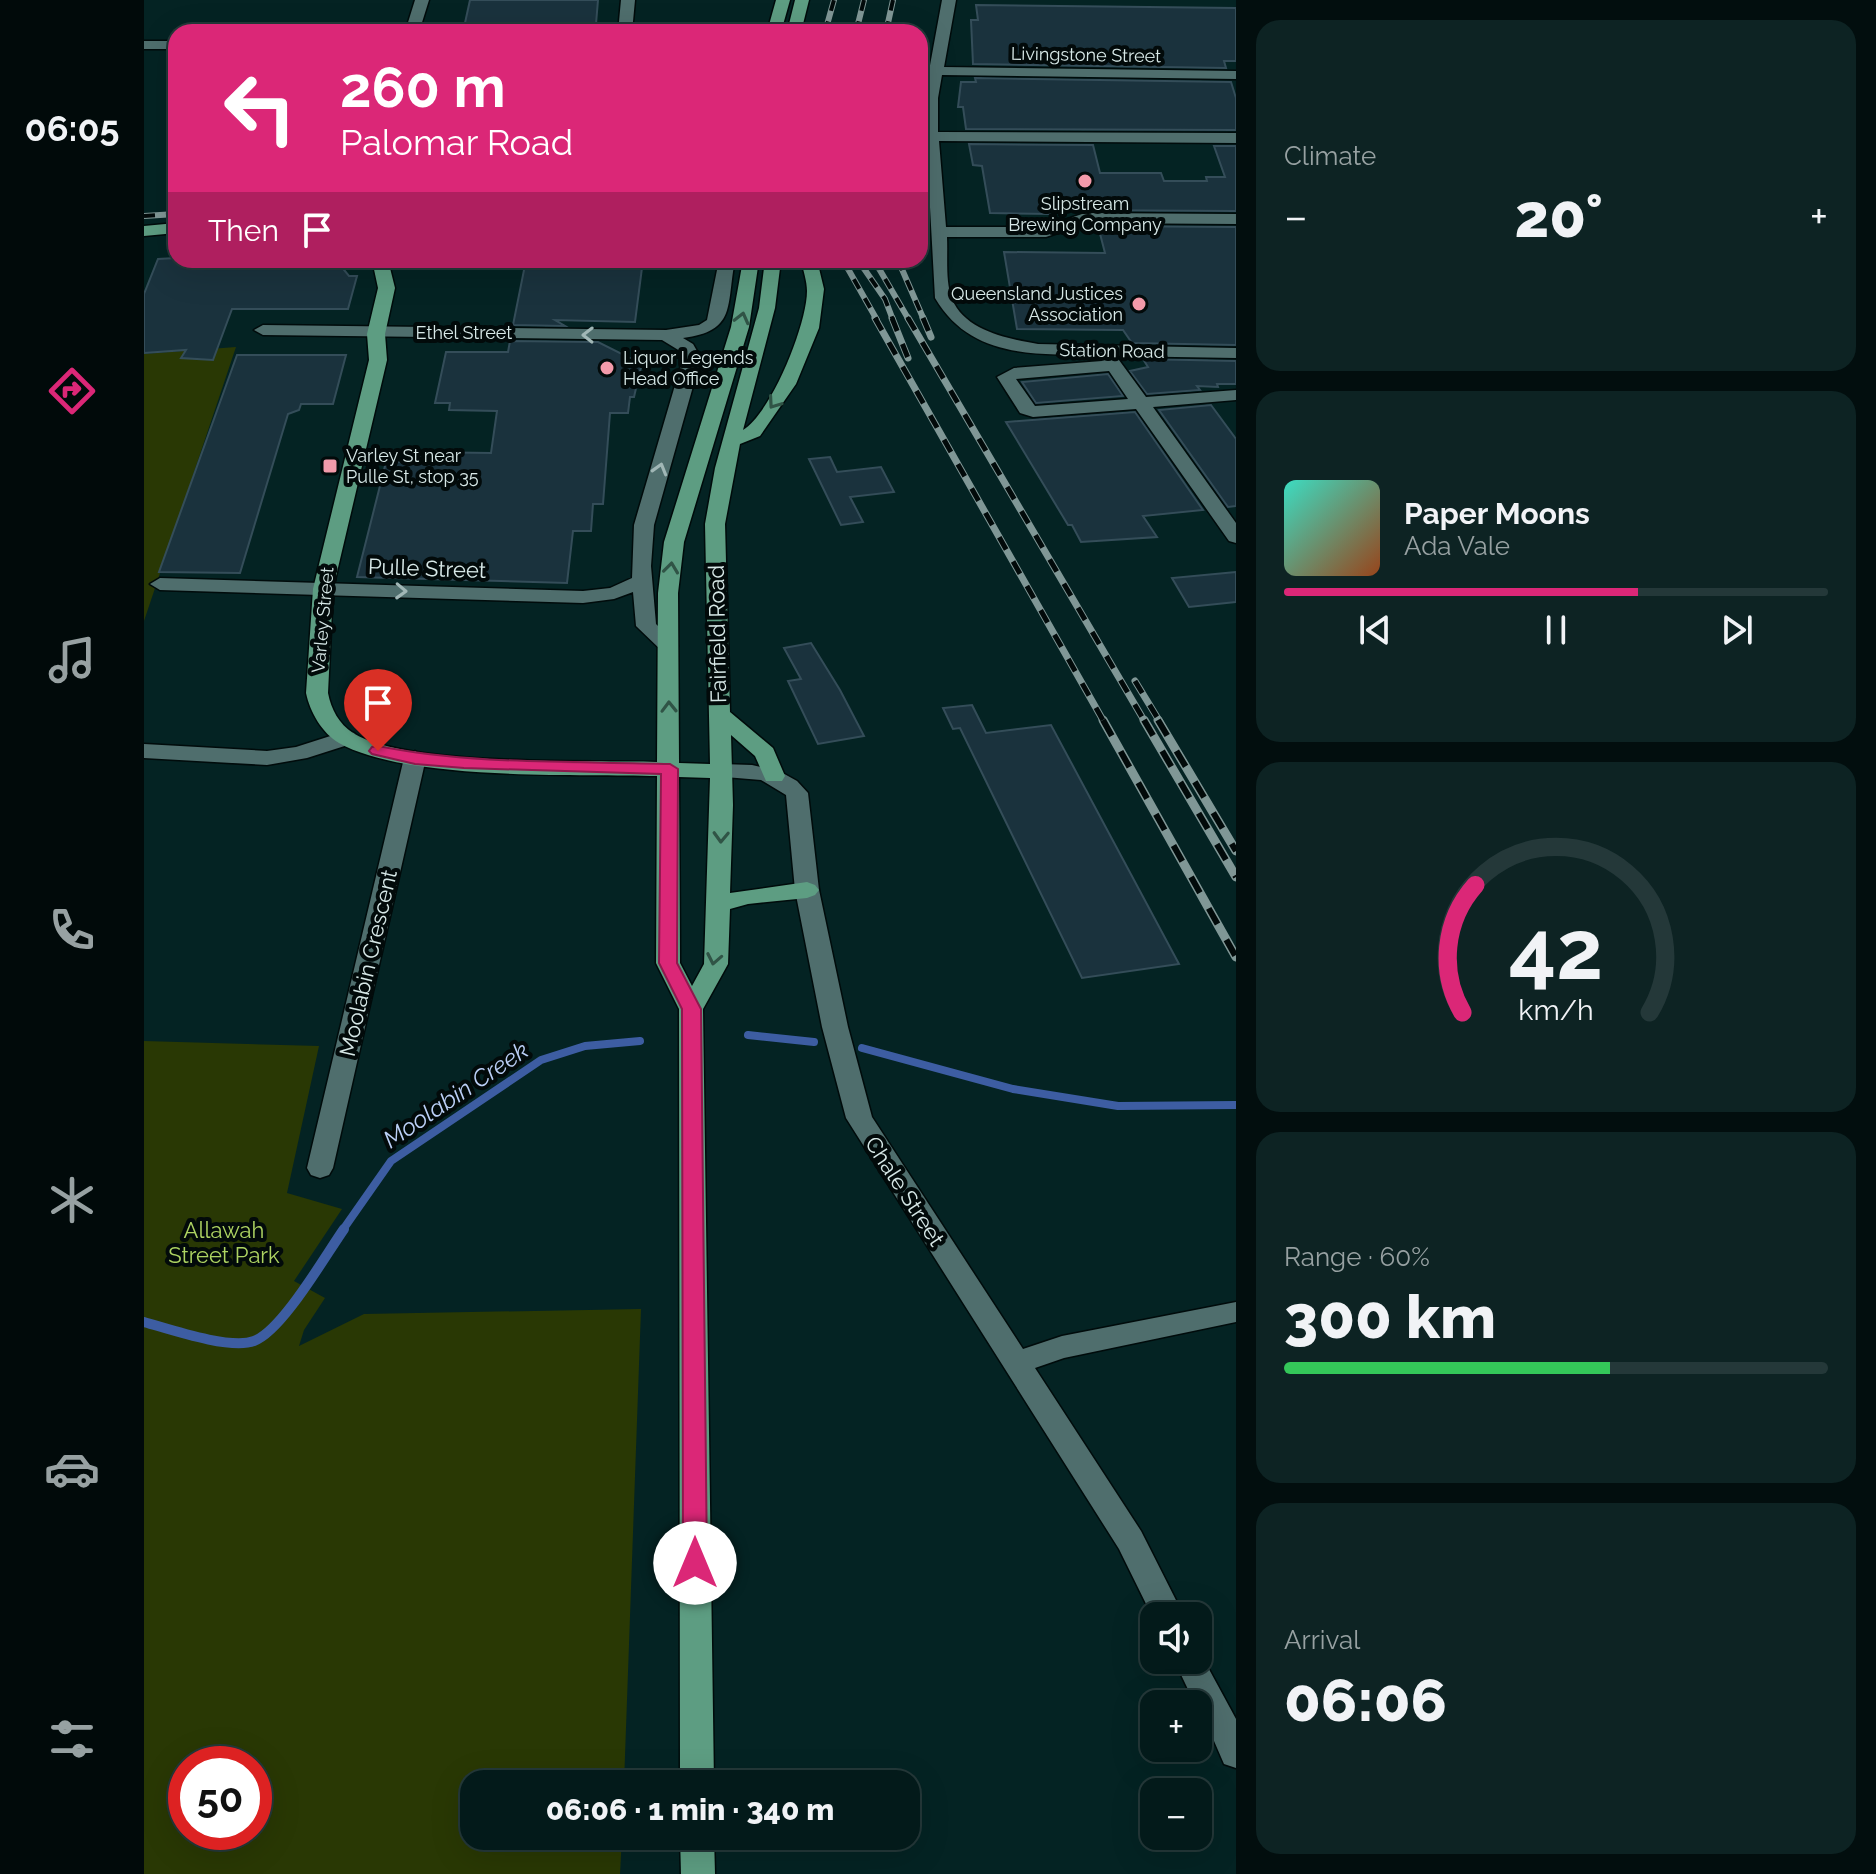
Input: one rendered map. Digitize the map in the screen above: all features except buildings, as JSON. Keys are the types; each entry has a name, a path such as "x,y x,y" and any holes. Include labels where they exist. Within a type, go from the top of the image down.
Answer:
{"main road":[{"path":"776,24 783,0"},
{"path":"796,24 802,0"},
{"path":"144,231 168,230"},
{"name":"Varley Street","path":"346,738 326,718 317,693 323,589 378,360 376,333 386,297 387,275 384,268"},
{"path":"386,297 399,268"},
{"name":"Fairfield Road","path":"697,1770 691,1009 668,963 668,593 674,542 737,339 750,268"},
{"name":"Fairfield Road","path":"691,1009 716,964 719,904 721,771 715,524 732,441 761,337 772,268"},
{"path":"732,441 754,432 787,384 810,328 816,289 811,268"},
{"path":"719,713 765,753 774,776"},
{"path":"346,738 378,751 481,764 721,771"},
{"path":"719,904 748,896 807,890"},
{"path":"697,1850 698,1874"}],"street":[{"path":"407,24 412,0"},
{"path":"414,24 422,0"},
{"path":"626,24 628,0"},
{"name":"Station Road","path":"949,0 935,71 931,136 943,298 954,316 990,338 1038,349 1109,358 1236,353"},
{"path":"144,45 168,45"},
{"name":"Livingstone Street","path":"935,71 1236,75"},
{"path":"977,115 979,136"},
{"path":"931,136 1236,138"},
{"path":"938,232 1046,232 1085,218 1236,219"},
{"path":"666,335 699,331 713,325 725,268"},
{"name":"Ethel Street","path":"263,330 666,335"},
{"path":"666,335 687,348 692,358 644,525 642,581 646,626 668,646"},
{"path":"1236,395 1139,402 1033,412 1026,409 1006,377 1014,373 1109,358 1139,402 1236,537"},
{"name":"Pulle Street","path":"160,584 583,597 614,593 642,581"},
{"path":"144,751 267,758 299,753 346,738"},
{"name":"Moolabin Crescent","path":"320,1168 415,758"},
{"path":"721,771 747,771 774,776"},
{"name":"Chale Street","path":"774,776 786,782 798,797 807,890 835,1027 853,1102 868,1135 1130,1540 1161,1602"},
{"path":"1017,1363 1062,1347 1232,1312"},
{"path":"1197,1674 1236,1753"}],"green space":[{"path":"236,347 144,621 144,354"},
{"name":"Allawah Street Park","path":"144,1041 319,1046 287,1193 342,1209 294,1281 325,1298 304,1330 299,1346 364,1314 641,1309 625,1770 460,1770 460,1850 621,1850 620,1874 144,1874"}],"waterway":[{"name":"Moolabin Creek","path":"748,1035 814,1042"},
{"name":"Moolabin Creek","path":"342,1231 391,1161 541,1060 585,1046 640,1041"},
{"name":"Moolabin Creek","path":"862,1048 1013,1089 1118,1106 1236,1105"},
{"name":"Moolabin Creek","path":"144,1322 215,1341 254,1341 290,1308 344,1229"}],"railway":[{"path":"827,24 834,0"},
{"path":"858,24 864,0"},
{"path":"888,24 893,0"},
{"path":"144,216 168,214"},
{"path":"848,268 877,320"},
{"path":"864,268 885,299 893,320"},
{"path":"879,268 909,320"},
{"path":"901,268 924,320"},
{"path":"875,318 1104,722"},
{"path":"892,318 908,358"},
{"path":"908,318 1145,722"},
{"path":"923,318 931,337"},
{"path":"1135,681 1160,722"},
{"path":"1103,720 1236,957"},
{"path":"1144,720 1236,877"},
{"path":"1158,720 1236,851"}],"place":[{"name":"Slipstream Brewing Company","path":"1085,181"},
{"name":"Queensland Justices Association","path":"1139,304"},
{"name":"Liquor Legends Head Office","path":"607,368"},
{"name":"Varley St near Pulle St, stop 35","path":"330,466"}],"route":[{"path":"378,751 464,763 670,769 668,963 691,1009 695,1563"}]}
